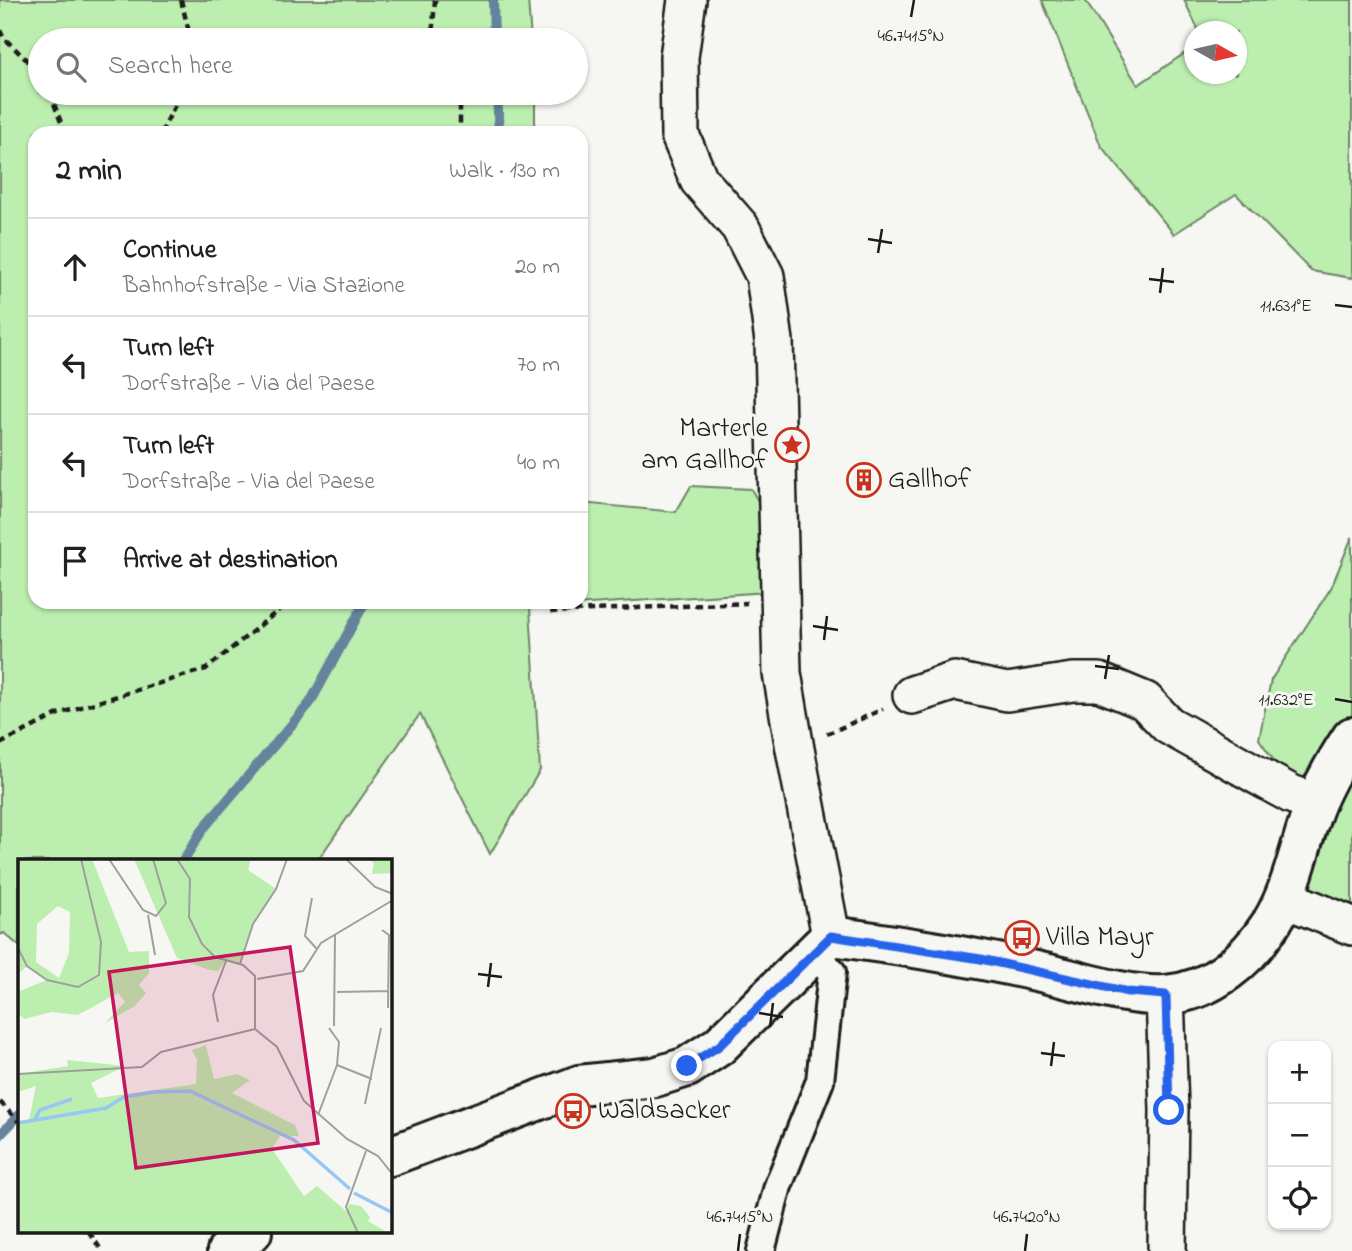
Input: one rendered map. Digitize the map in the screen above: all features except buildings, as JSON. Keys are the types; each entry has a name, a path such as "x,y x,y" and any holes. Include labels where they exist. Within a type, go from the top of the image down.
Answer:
{"street":[{"path":"687,0 679,57 680,135 699,180 740,227 765,276 774,341 782,673 823,944 832,972 820,1081 778,1186 761,1251"},
{"path":"912,695 955,681 1007,692 1073,682 1099,682 1145,701 1168,725 1291,793 1316,803"},
{"path":"392,1155 579,1085 655,1077 687,1066 719,1046 823,944 981,959 1128,992 1166,995 1191,990 1232,969 1256,946 1274,919 1284,898 1316,803 1332,769 1352,737"},
{"path":"1284,898 1352,926"},
{"path":"1166,995 1169,1110 1167,1251"},
{"path":"227,1251 249,1234"}],"path":[{"path":"181,0 188,28"},
{"path":"434,28 435,0"},
{"path":"0,30 3,37 28,61"},
{"path":"54,105 62,126"},
{"path":"164,126 175,105"},
{"path":"460,105 460,126"},
{"path":"548,609 549,612 779,601"},
{"path":"0,744 58,715 206,669 280,609"},
{"path":"795,749 912,695"},
{"path":"0,1102 18,1121"},
{"path":"90,1234 102,1251"}],"green space":[{"path":"0,0 528,0 530,28 28,28 28,105 535,105 535,126 28,126 28,609 530,609 540,770 490,854 420,714 318,859 18,859 18,945 4,933 0,935"},
{"path":"1042,0 1085,0 1138,85 1184,54 1184,84 1247,84 1247,21 1194,21 1184,0 1352,0 1352,278 1311,271 1236,194 1174,234 1101,146"},
{"path":"691,486 751,489 762,508 768,592 588,604 588,504 676,512"},
{"path":"1352,537 1352,926 1284,898 1316,803 1277,765 1259,739 1271,680 1331,588"}],"waterway":[{"path":"493,0 494,28"},
{"path":"498,105 499,126"},
{"path":"184,859 203,829 310,703 361,609"},
{"path":"0,1135 18,1116"}],"place":[{"name":"Marterle am Gallhof","path":"792,445"},
{"name":"Gallhof","path":"864,480"},
{"name":"Villa Mayr","path":"1022,938"},
{"name":"Waldsacker","path":"573,1111"}],"route":[{"path":"687,1066 719,1046 831,936 981,959 1128,992 1166,995 1169,1110"}]}
